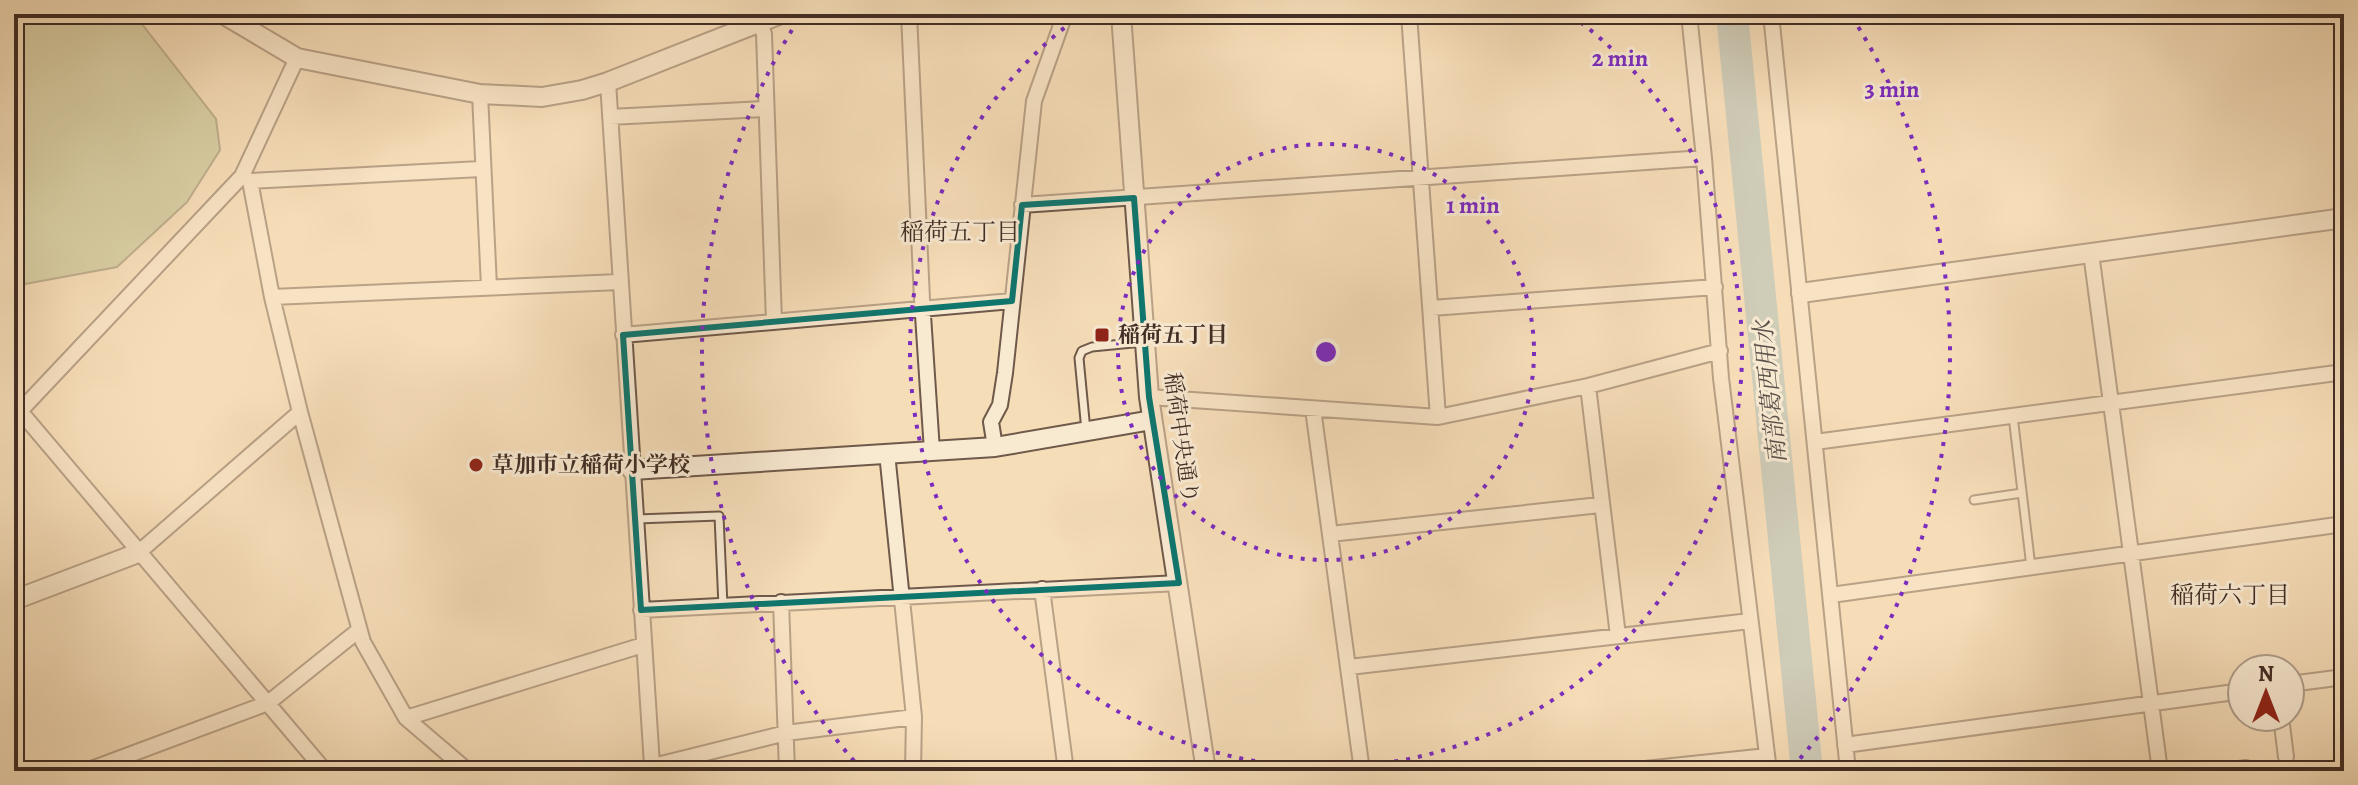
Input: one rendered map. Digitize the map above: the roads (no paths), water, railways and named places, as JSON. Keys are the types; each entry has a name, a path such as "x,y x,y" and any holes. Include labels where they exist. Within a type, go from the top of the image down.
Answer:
{"street":[{"path":"223,14 297,58 480,94 542,97 608,82 781,14"},
{"path":"909,14 922,309 932,451"},
{"path":"995,447 991,422 1000,405 1003,384 1034,101 1065,14"},
{"name":"稲荷中央通り","path":"1121,14 1149,397 1206,771"},
{"path":"1409,14 1438,417"},
{"path":"1626,771 1768,763 1720,351 1689,14"},
{"path":"1771,14 1848,771"},
{"path":"760,24 764,34 774,322"},
{"path":"297,58 246,179 16,409 325,771"},
{"path":"608,82 652,765"},
{"path":"480,94 481,169 489,287"},
{"path":"610,117 766,109"},
{"path":"1022,205 1704,158"},
{"path":"246,179 481,169"},
{"path":"246,179 300,412 363,642 406,718 468,771"},
{"path":"1801,293 2344,218"},
{"path":"2091,253 2160,771"},
{"path":"272,297 619,282"},
{"path":"1431,308 1715,287"},
{"path":"623,335 1012,301"},
{"path":"1149,397 1438,417 1588,386 1720,351"},
{"path":"1815,442 2344,372"},
{"path":"1588,386 1618,636"},
{"path":"1313,409 1362,771"},
{"path":"14,600 138,553 300,412"},
{"path":"632,470 995,447 1152,420"},
{"path":"887,453 914,717 913,771"},
{"path":"1330,534 1600,505"},
{"path":"1831,595 2344,524"},
{"path":"641,610 1179,583"},
{"path":"1042,589 1066,771"},
{"path":"781,602 787,771"},
{"path":"1349,667 1750,621"},
{"path":"86,771 268,703 359,630"},
{"path":"406,718 643,645"},
{"path":"2306,682 2344,677"},
{"path":"1845,745 2226,693"},
{"path":"633,771 786,733 914,717"},
{"path":"2283,733 2286,757"},
{"path":"2224,771 2246,768"}],"lane":[{"path":"1086,431 1079,358 1082,351 1092,347 1145,342"},
{"path":"2013,416 2031,567"},
{"path":"1974,500 2022,493"},
{"path":"635,519 719,516 723,606"}],"waterway":[{"name":"南部葛西用水","path":"1732,14 1807,771"}],"place":[{"name":"稲荷五丁目","path":"1102,335"},
{"name":"草加市立稲荷小学校","path":"476,465"}],"district":[{"name":"稲荷五丁目","path":"960,232"},
{"name":"稲荷六丁目","path":"2230,595"}]}
